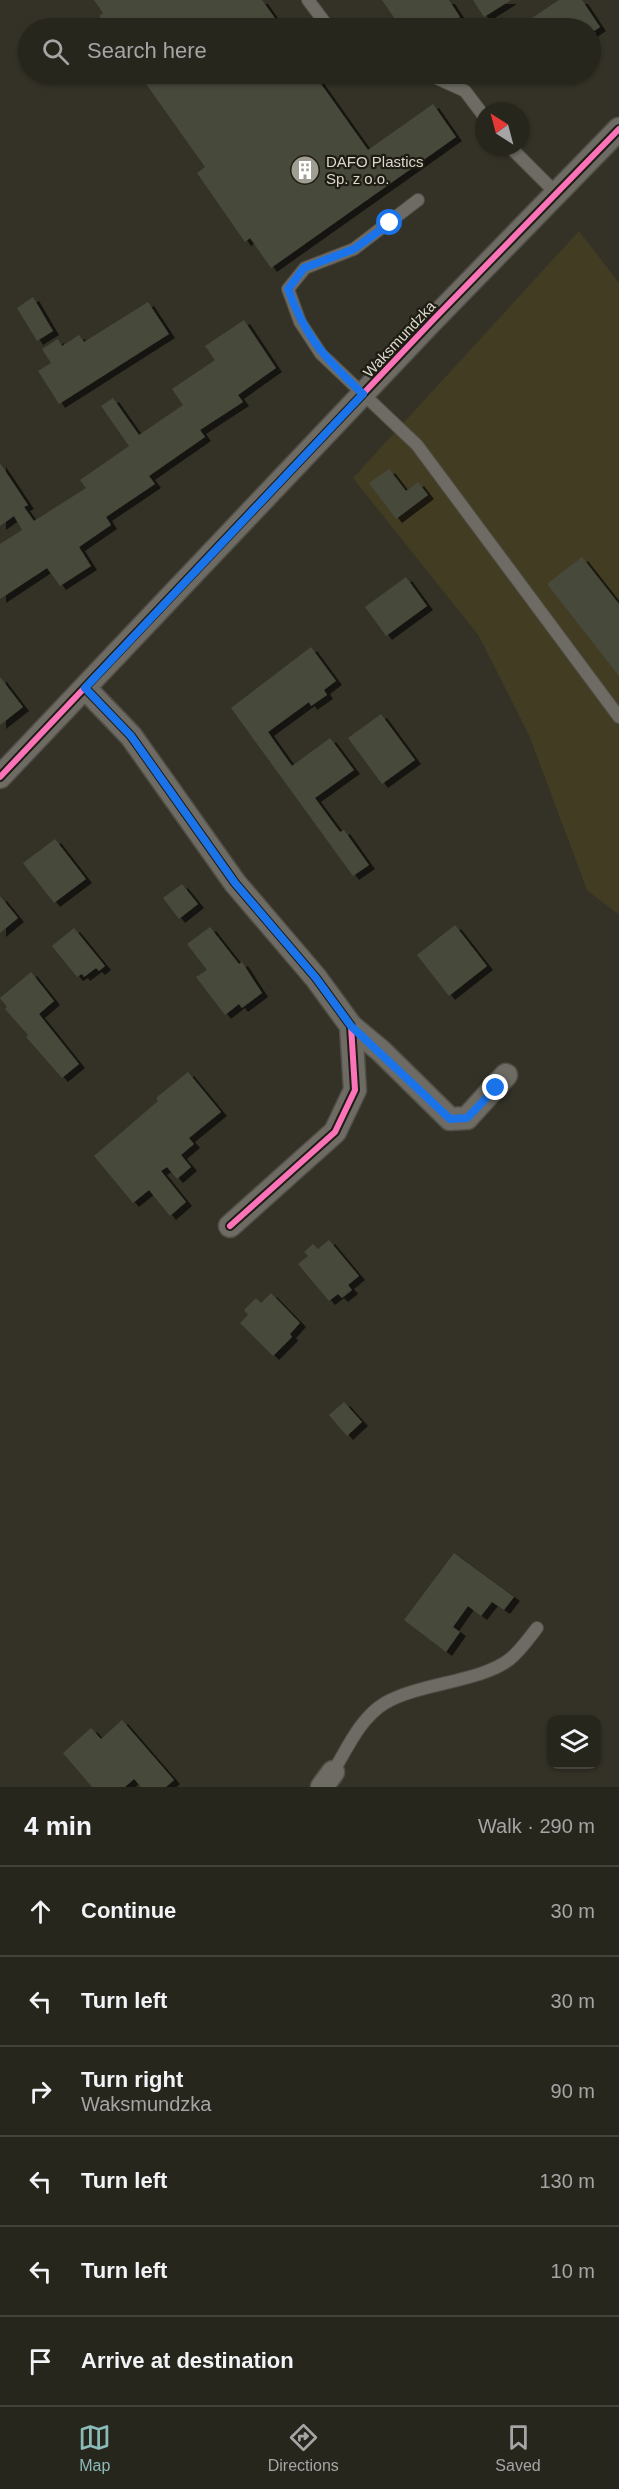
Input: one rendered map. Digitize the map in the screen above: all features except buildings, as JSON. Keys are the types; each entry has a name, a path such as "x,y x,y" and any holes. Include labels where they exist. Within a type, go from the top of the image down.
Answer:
{"street":[{"name":"Waksmundzka","path":"0,777 363,394 619,129"},
{"path":"85,688 131,736 235,883 316,978 351,1026 450,1119 467,1118 506,1075"},
{"path":"230,1226 335,1132 355,1090 351,1026"}],"lane":[{"path":"308,0 322,18"},
{"path":"450,84 465,91 475,104"},
{"path":"519,156 556,193"},
{"path":"418,200 354,249 304,268 288,289 300,322 321,354 417,445 619,717"},
{"path":"327,1780 362,1724 383,1704 409,1692 475,1674 509,1660 537,1628"}],"shaded area":[{"path":"579,231 619,283 619,915 587,890 529,735 479,636 353,478"}],"cycle path":[{"path":"0,777 433,320 619,129"},
{"path":"85,688 131,736 235,883 316,978 351,1026 355,1090 335,1132 230,1226"}],"place":[{"name":"DAFO Plastics Sp. z o.o.","path":"305,170"}],"route":[{"path":"390,223 354,249 304,268 288,289 300,322 321,354 363,394 85,688 131,736 235,883 316,978 351,1026 381,1051 450,1119 467,1118 496,1088"}]}
